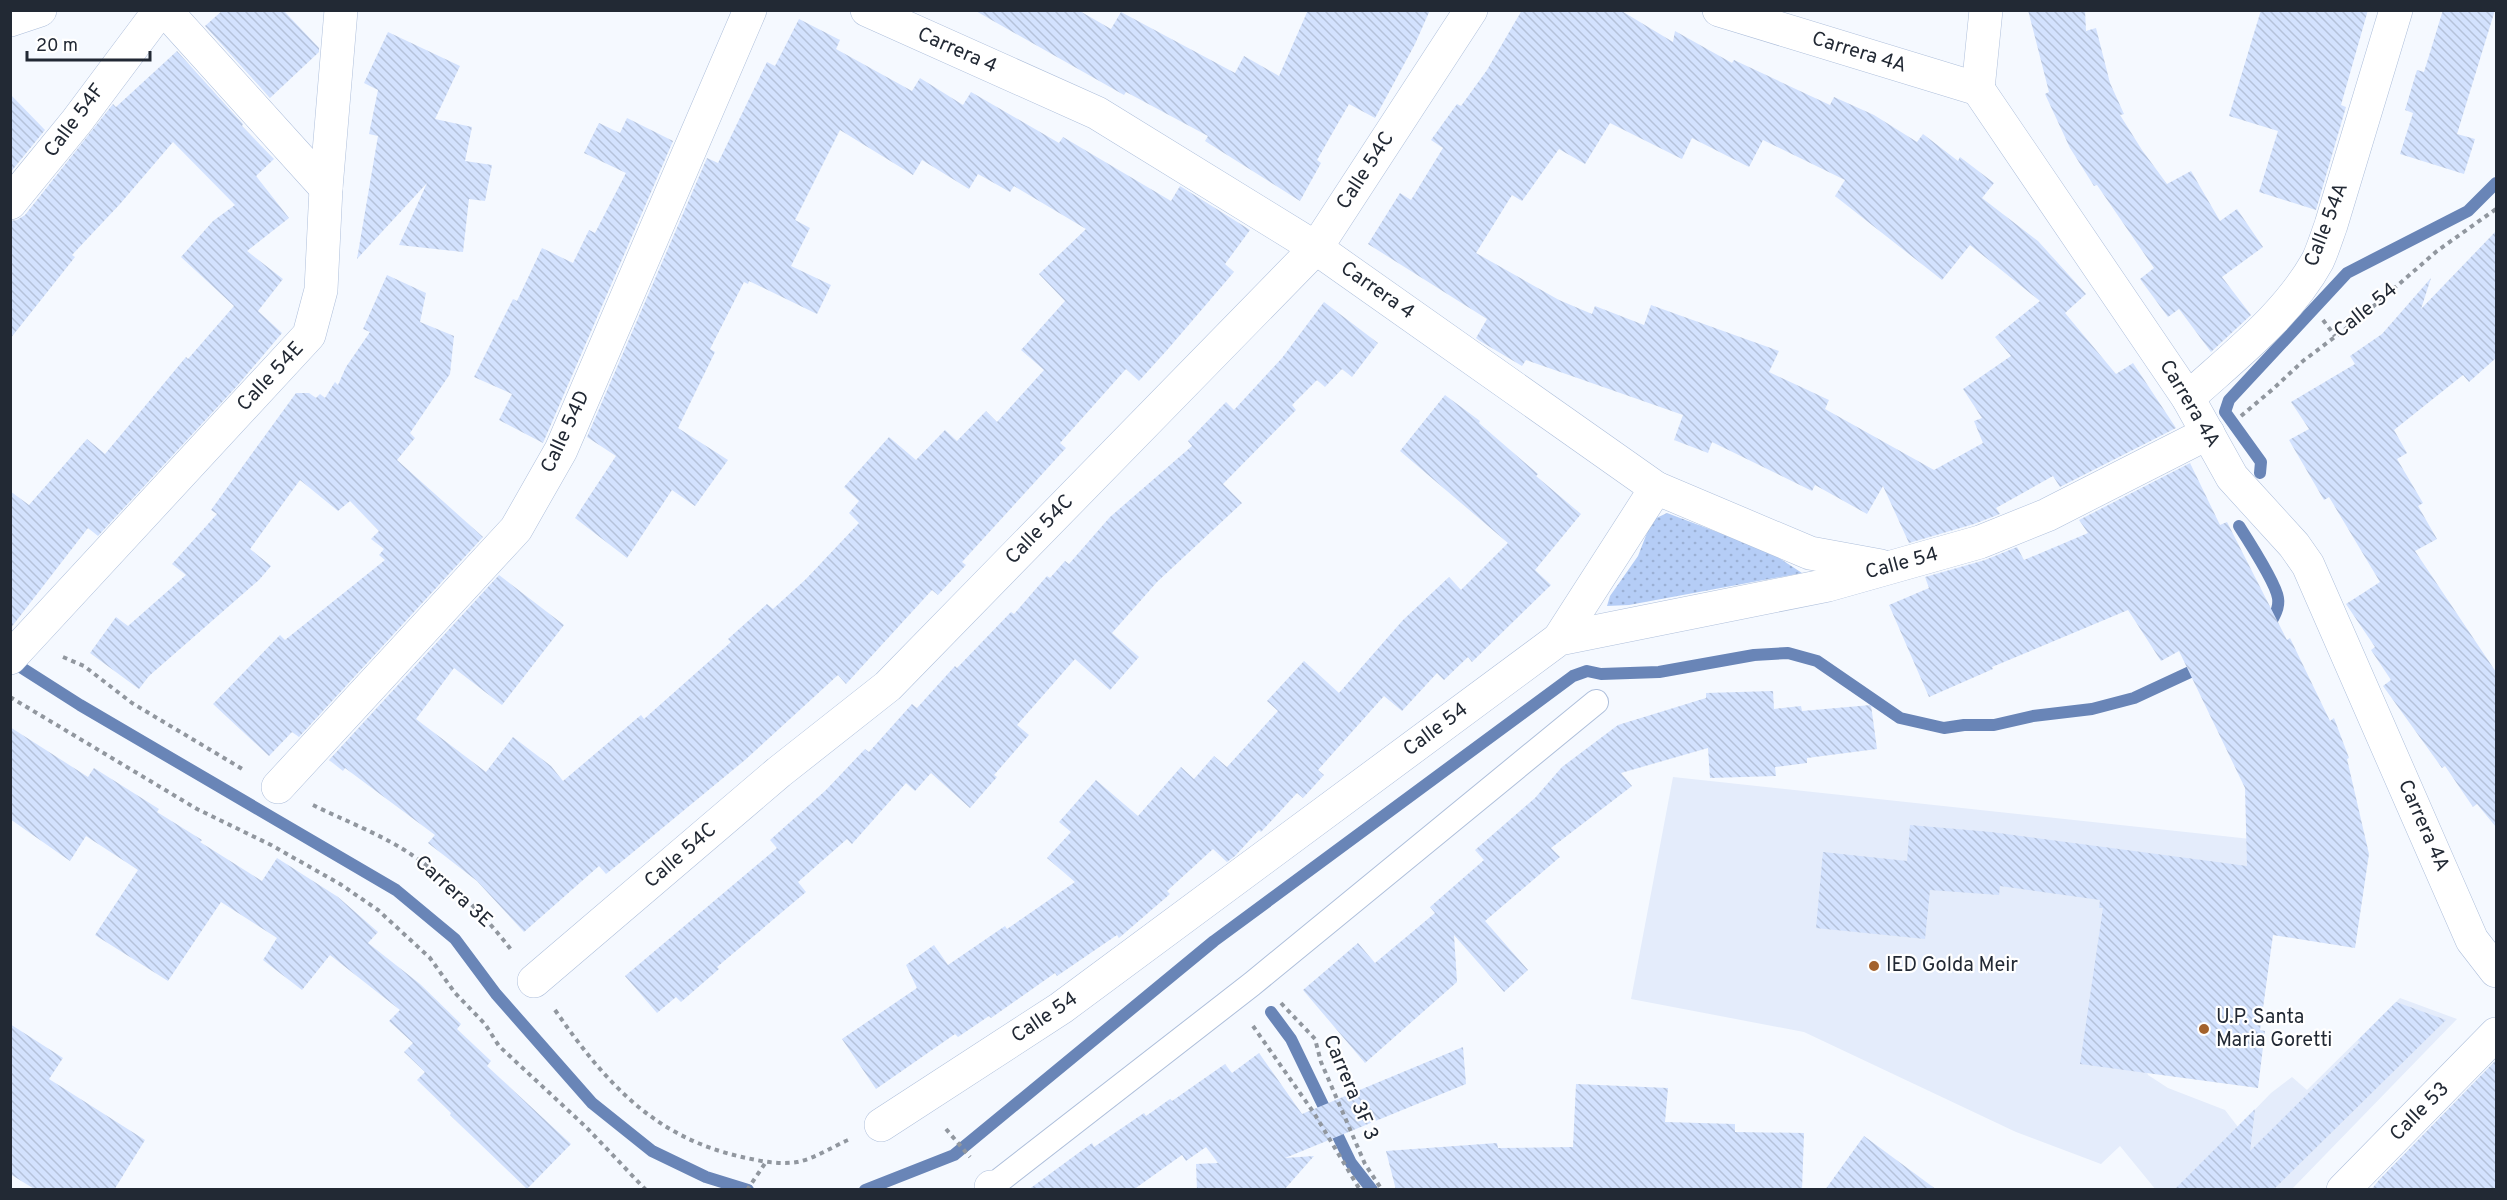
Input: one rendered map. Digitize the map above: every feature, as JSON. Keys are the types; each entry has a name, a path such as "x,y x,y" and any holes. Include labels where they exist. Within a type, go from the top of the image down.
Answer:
{"street":[{"path":"10,20 40,10"},
{"name":"Calle 54F","path":"10,202 77,121 160,10"},
{"path":"165,10 326,188"},
{"name":"Calle 54E","path":"18,650 309,335 321,290 326,188 341,10"},
{"name":"Calle 54D","path":"278,787 516,529 561,450 750,10"},
{"name":"Carrera 4","path":"867,10 1097,113 1316,248 1656,488 1810,553 1885,567"},
{"name":"Calle 54C","path":"534,981 779,772 888,686 1316,248 1472,10"},
{"name":"Carrera 4A","path":"1719,10 1978,89 2188,398 2232,477 2294,545 2308,565 2472,939 2496,971"},
{"path":"1978,89 1986,10"},
{"name":"Calle 54A","path":"2188,398 2261,331 2299,289 2318,258 2331,225 2396,10"},
{"name":"Calle 54","path":"881,1125 1061,1008 1559,639 1828,585 1885,567 1924,559 1980,542 2047,515 2208,433"},
{"path":"1559,639 1656,488"},
{"name":"Calle 53","path":"2343,1190 2496,1034"}],"lane":[{"path":"992,1188 1258,979 1596,702"}],"path":[{"name":"Calle 54","path":"2239,417 2303,360 2438,251 2496,210"},
{"path":"2323,320 2335,336"},
{"name":"Carrera 3E","path":"18,650 84,666 151,715 228,762 410,854 460,892 498,932 609,1082 642,1110 681,1136 715,1151 766,1162"},
{"path":"10,697 197,809 271,845 340,884 378,910 430,958 455,993 486,1024 499,1046 586,1127 646,1190"},
{"name":"Carrera 3F 3","path":"1258,979 1315,1039 1322,1062 1365,1164 1382,1190"},
{"name":"Carrera 3F 3","path":"1232,999 1266,1043 1314,1113 1360,1190"},
{"path":"747,1190 766,1162 798,1162 881,1125"},
{"path":"942,1125 970,1158"}],"shaded area":[{"path":"1667,513 1770,552 1802,573 1629,605 1607,606 1610,596 1638,556 1652,520"},
{"name":"IED Golda Meir","path":"1673,777 2288,843 2280,934 2118,916 2136,1045 2148,1075 2168,1088 2225,1110 2238,1127 2271,1093 2292,1077 2307,1090 2400,998 2457,1019 2292,1189 2156,1190 2120,1146 2101,1164 2016,1132 1804,1032 1631,999"}],"building":[{"path":"223,10 283,10 319,48 319,52 270,98 205,26"},
{"path":"974,10 1078,10 1111,29 1121,12 1235,73 1244,56 1279,76 1308,10 1430,10 1415,44 1375,118 1349,104 1317,160 1321,163 1300,201 1205,141 1208,136 1126,92 1124,95"},
{"path":"1522,10 1620,10 1673,42 1675,31 1732,63 1734,60 1830,105 1834,97 1874,115 1917,142 1923,134 1958,161 1960,157 1994,183 1982,198 2038,241 2086,294 2065,313 2116,374 2133,363 2176,428 2060,487 2053,476 1996,508 2000,514 1909,543 1883,486 1867,514 1815,485 1812,491 1712,442 1708,453 1674,440 1683,415 1526,360 1522,366 1476,338 1487,319 1368,244 1400,193 1411,200 1443,148 1431,140 1457,104 1461,106 1487,70","holes":["1610,123 1682,159 1692,138 1749,167 1763,140 1845,180 1835,196 1942,280 1970,245 2040,301 1995,337 2011,356 1963,389 1982,418 1974,421 1983,443 1934,470 1825,409 1829,400 1769,372 1779,351 1651,305 1644,325 1595,306 1592,314 1559,300 1476,253 1512,195 1522,201 1559,149 1585,164"]},
{"path":"2028,10 2085,10 2086,31 2096,28 2110,83 2124,114 2120,115 2167,184 2191,171 2220,221 2237,209 2263,247 2222,277 2251,315 2211,352 2179,309 2168,317 2140,279 2154,268 2097,185 2094,186 2070,148 2045,94 2049,92"},
{"path":"2261,10 2368,10 2341,105 2346,107 2316,210 2259,192 2278,131 2229,116"},
{"path":"2443,10 2495,10 2457,134 2475,139 2464,174 2400,154 2413,113 2405,110 2417,70 2424,72"},
{"path":"799,19 840,40 836,49 912,91 920,78 963,105 971,92 1059,143 1063,137 1171,201 1180,186 1250,230 1225,264 1234,272 1168,349 1139,381 1126,369 1060,443 1066,448 962,562 966,565 938,595 932,590 846,684 838,675 745,760 626,858 606,874 599,866 524,932 477,881 428,843 435,835 345,768 343,771 329,760 499,575 564,625 502,705 454,668 416,719 486,772 513,737 551,766 563,781 641,715 644,719 731,642 728,639 767,604 773,609 806,579 859,523 849,513 859,501 844,487 889,437 916,460 945,430 957,441 986,411 997,422 1044,370 1021,350 1065,301 1039,274 1086,229 1014,186 1010,192 978,174 969,189 922,160 913,175 840,130 795,220 810,228 791,266 831,285 817,314 749,281 748,284 744,282 710,349 715,352 678,428 728,460 695,506 672,490 627,558 575,518 616,456 587,437 707,158 718,163 767,62 775,66"},
{"path":"388,32 460,66 435,119 472,127 465,161 492,165 485,201 469,199 463,252 399,245 427,183 357,259 378,136 369,134 378,90 364,83"},
{"path":"177,51 274,159 256,176 289,218 247,251 283,279 258,311 282,333 237,386 98,536 88,528 10,629 10,491 29,505 87,439 105,454 186,357 188,359 234,306 181,257 213,221 235,205 173,142 120,204 72,255 75,257 10,339 10,221 25,215 113,104 116,107"},
{"path":"10,94 45,130 10,173"},
{"path":"627,118 673,141 543,443 499,420 512,394 474,377 513,299 517,301 542,248 573,263 589,230 595,233 626,173 584,153 599,123 620,133"},
{"path":"2496,231 2496,358 2469,382 2463,375 2394,430 2407,453 2397,459 2423,503 2418,506 2437,539 2415,551 2496,672 2496,827 2477,804 2473,807 2445,766 2442,768 2383,686 2391,680 2371,650 2375,647 2346,604 2380,582 2329,497 2324,500 2289,440 2309,429 2291,402 2355,364 2350,356 2382,334 2431,278 2421,309"},
{"path":"387,275 426,293 420,322 454,336 450,374 410,433 415,438 397,460 483,537 299,737 292,732 269,756 213,704 280,635 285,640 385,560 379,555 384,549 371,539 379,531 350,501 338,511 300,480 250,549 271,566 259,580 149,676 139,689 90,653 116,617 128,626 186,575 172,564 217,514 211,510 296,393 309,393 316,398 320,394 325,398 335,382 338,385 346,367 370,332 363,329"},
{"path":"1324,302 1378,343 1352,377 1342,369 1325,387 1317,380 1292,405 1296,410 1223,484 1242,503 1157,582 1112,633 1139,657 1110,690 1075,659 1017,725 1029,735 994,775 997,777 970,808 931,773 915,791 906,783 852,844 847,839 798,882 806,892 717,967 719,969 681,1002 676,997 657,1013 625,976 777,848 770,840 826,790 865,749 869,752 912,704 917,708 955,666 957,668 1011,612 1014,614 1047,576 1050,578 1065,561 1069,564 1110,517 1192,446 1188,441 1226,402 1234,410 1282,358"},
{"path":"1445,395 1480,421 1479,423 1538,474 1536,476 1581,514 1535,570 1551,585 1472,662 1468,657 1444,680 1437,673 1402,711 1384,696 1318,770 1324,775 1303,798 1297,793 1261,832 1259,830 1227,862 1213,849 1167,891 1170,894 1119,938 1117,935 1057,976 1055,973 991,1018 989,1016 958,1037 955,1034 876,1089 842,1039 917,988 906,965 934,945 948,965 1005,926 1007,929 1075,882 1047,858 1071,832 1059,822 1096,780 1138,816 1181,767 1194,779 1214,756 1227,767 1278,711 1267,701 1304,661 1339,693 1403,620 1449,577 1461,590 1508,543 1400,451"},
{"path":"2190,463 2220,525 2227,522 2287,640 2290,638 2330,721 2334,718 2349,758 2347,759 2369,854 2355,948 2273,935 2260,1030 2265,1031 2258,1088 2080,1064 2103,908 2099,908 2100,900 2000,886 1999,895 1930,890 1925,939 1816,928 1823,852 1907,861 1910,825 1991,832 2247,866 2245,788 2179,651 2161,661 2128,610 1992,667 1993,669 1929,697 1889,605 1929,588 1925,577 1985,560 2017,547 2024,560 2088,533 2079,520"},
{"path":"1773,691 1774,709 1801,706 1802,711 1871,705 1877,749 1807,758 1807,763 1775,767 1776,776 1710,778 1708,748 1621,773 1632,786 1551,848 1560,857 1485,921 1528,970 1504,992 1454,935 1457,982 1365,1063 1303,990 1358,943 1375,963 1435,913 1430,907 1484,860 1475,850 1535,798 1562,767 1618,725 1706,698 1706,693"},
{"path":"10,727 88,777 94,768 159,809 157,812 262,881 277,858 338,897 378,932 368,943 420,984 461,1024 457,1029 491,1061 487,1066 571,1144 527,1189 417,1080 425,1072 404,1052 413,1043 389,1021 400,1010 330,955 302,990 263,960 277,938 221,902 168,981 95,935 138,870 86,836 70,861 10,819"},
{"path":"2396,1002 2446,1020 2273,1190 2174,1190 2255,1109 2250,1151 2360,1042 2358,1040"},
{"path":"10,1024 63,1058 49,1079 145,1140 114,1190 36,1190 10,1174"},
{"path":"1463,1047 1466,1084 1285,1158 1314,1156 1284,1190 1197,1190 1196,1164 1218,1163 1206,1147 1186,1161 1182,1155 1133,1190 1028,1190 1092,1143 1094,1147 1144,1113 1146,1116 1170,1099 1172,1101 1225,1064 1232,1073 1259,1053 1302,1114"},
{"path":"2496,1060 2496,1190 2371,1190 2379,1180"},
{"path":"1576,1084 1668,1088 1665,1122 1735,1124 1735,1132 1804,1133 1802,1190 1396,1190 1386,1151 1497,1143 1498,1148 1573,1147"},
{"path":"1864,1136 1937,1190 1825,1190"}],"waterway":[{"path":"2260,473 2261,462 2225,412 2229,400 2347,273 2468,211 2496,183"},
{"path":"2239,526 2267,573 2278,598 2277,610 2267,629"},
{"path":"865,1190 954,1155 1214,941 1573,676 1587,671 1601,674 1659,672 1754,655 1788,653 1817,661 1900,718 1944,728 1994,725 2033,716 2092,709 2134,698 2203,666"},
{"path":"11,661 80,705 396,890 455,939 496,994 592,1103 652,1151 706,1177 748,1190"},
{"path":"1271,1012 1291,1039 1351,1163 1372,1190"}],"place":[{"name":"IED Golda Meir","path":"1874,966"},
{"name":"U.P. Santa Maria Goretti","path":"2204,1029"}]}
